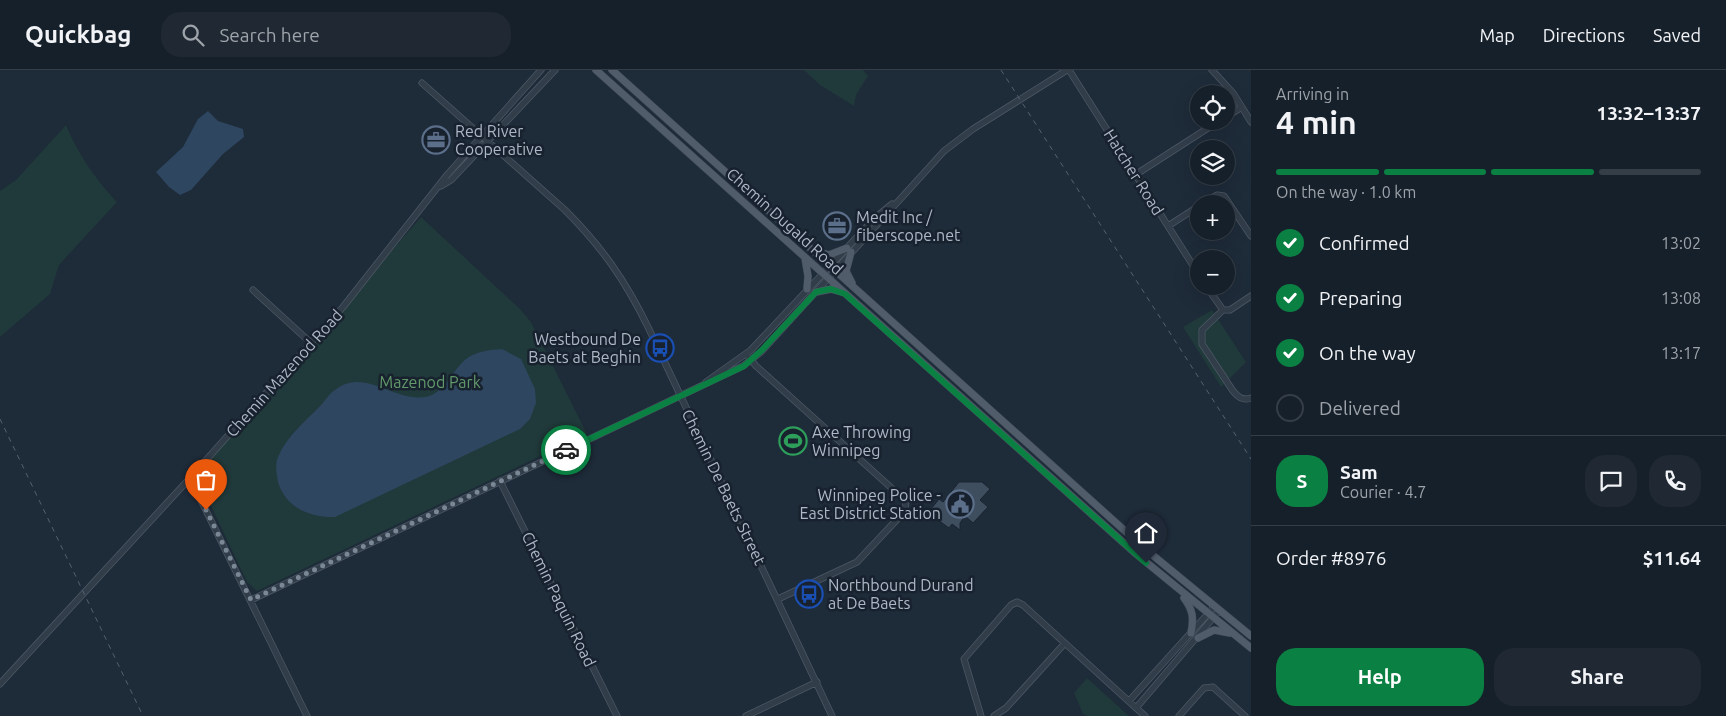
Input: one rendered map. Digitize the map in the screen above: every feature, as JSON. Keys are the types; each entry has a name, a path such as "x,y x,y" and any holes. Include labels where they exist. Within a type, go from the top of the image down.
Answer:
{"main road":[{"name":"Chemin Dugald Road","path":"596,70 1054,482 1180,591 1251,648"},
{"name":"Chemin Dugald Road","path":"612,70 1144,548 1251,636"},
{"path":"810,247 821,253 829,254 849,250 846,271 856,290"},
{"path":"805,258 808,276 807,289"},
{"path":"816,292 831,289 845,294"},
{"path":"1180,591 1192,609 1194,617 1191,633"},
{"path":"1198,638 1214,630 1235,634"}],"street":[{"name":"Chemin Mazenod Road","path":"0,684 190,478 343,307 447,175 541,70"},
{"name":"Chemin Mazenod Road","path":"439,187 451,180 555,70"},
{"path":"251,600 679,395 732,372 751,360 816,292 826,276 849,250 944,151 973,129 1068,70"},
{"name":"Hatcher Road","path":"1068,70 1190,261"},
{"path":"1212,70 1242,107 1251,122"},
{"name":"Chemin De Baets Street","path":"422,83 565,210 585,230 619,273 644,320 832,716"},
{"path":"1235,111 1242,107"},
{"path":"1135,174 1205,130"},
{"path":"1168,226 1190,212"},
{"path":"1235,212 1251,236"},
{"path":"700,386 746,354 807,289 826,276"},
{"path":"253,290 311,343"},
{"path":"1212,295 1223,310"},
{"path":"1251,296 1230,310 1223,310 1202,330 1202,344 1232,391 1238,398 1251,398"},
{"path":"746,354 906,501 905,511 897,521 857,562 778,599"},
{"path":"190,478 307,716"},
{"name":"Chemin Paquin Road","path":"500,481 617,716"},
{"path":"981,716 964,659 1011,605 1017,602 1023,605 1145,716"},
{"path":"1129,701 1191,633 1217,609"},
{"path":"1136,708 1198,638 1211,616"},
{"path":"994,716 1006,708 1065,643"},
{"path":"746,716 817,682"},
{"path":"1179,716 1204,688 1213,687 1245,716"}],"green space":[{"path":"804,70 863,70 868,76 856,95 854,106 820,85"},
{"path":"66,125 88,166 117,202 59,265 50,294 0,337 0,191 16,180"},
{"name":"Mazenod Park","path":"421,217 520,309 531,322 587,434 257,591 247,582 202,487 199,473"},
{"path":"1212,310 1246,362 1221,387 1183,327"},
{"path":"1087,678 1129,716 1087,716 1083,714 1074,693"}],"water":[{"path":"208,111 218,121 243,129 244,137 223,154 191,190 180,195 169,187 156,172 183,147 198,119"},
{"path":"502,349 521,359 535,389 536,403 530,419 520,429 335,517 308,513 293,504 281,491 276,463 285,444 333,391 346,384 357,382 368,383 402,395 425,397 432,395 443,387 461,364 470,356 483,351"}],"building":[{"name":"Winnipeg Police - East District Station","path":"959,482 982,482 990,489 980,500 988,507 973,523 965,516 960,523 960,530 952,524 949,528 938,520 940,517 931,509 939,499 943,502"}],"railway":[{"path":"1001,70 1251,459"},
{"path":"0,419 143,716"}],"way so far":[{"path":"206,510 251,600 566,450"}],"place":[{"name":"Red River Cooperative","path":"436,140"},
{"name":"Medit Inc / fiberscope.net","path":"837,226"},
{"name":"Westbound De Baets at Beghin","path":"660,348"},
{"name":"Axe Throwing Winnipeg","path":"793,441"},
{"name":"Winnipeg Police - East District Station","path":"960,504"},
{"name":"Northbound Durand at De Baets","path":"809,594"}],"route":[{"path":"566,450 679,395 744,366 757,356 816,292 831,289 845,294 1146,563"}]}
